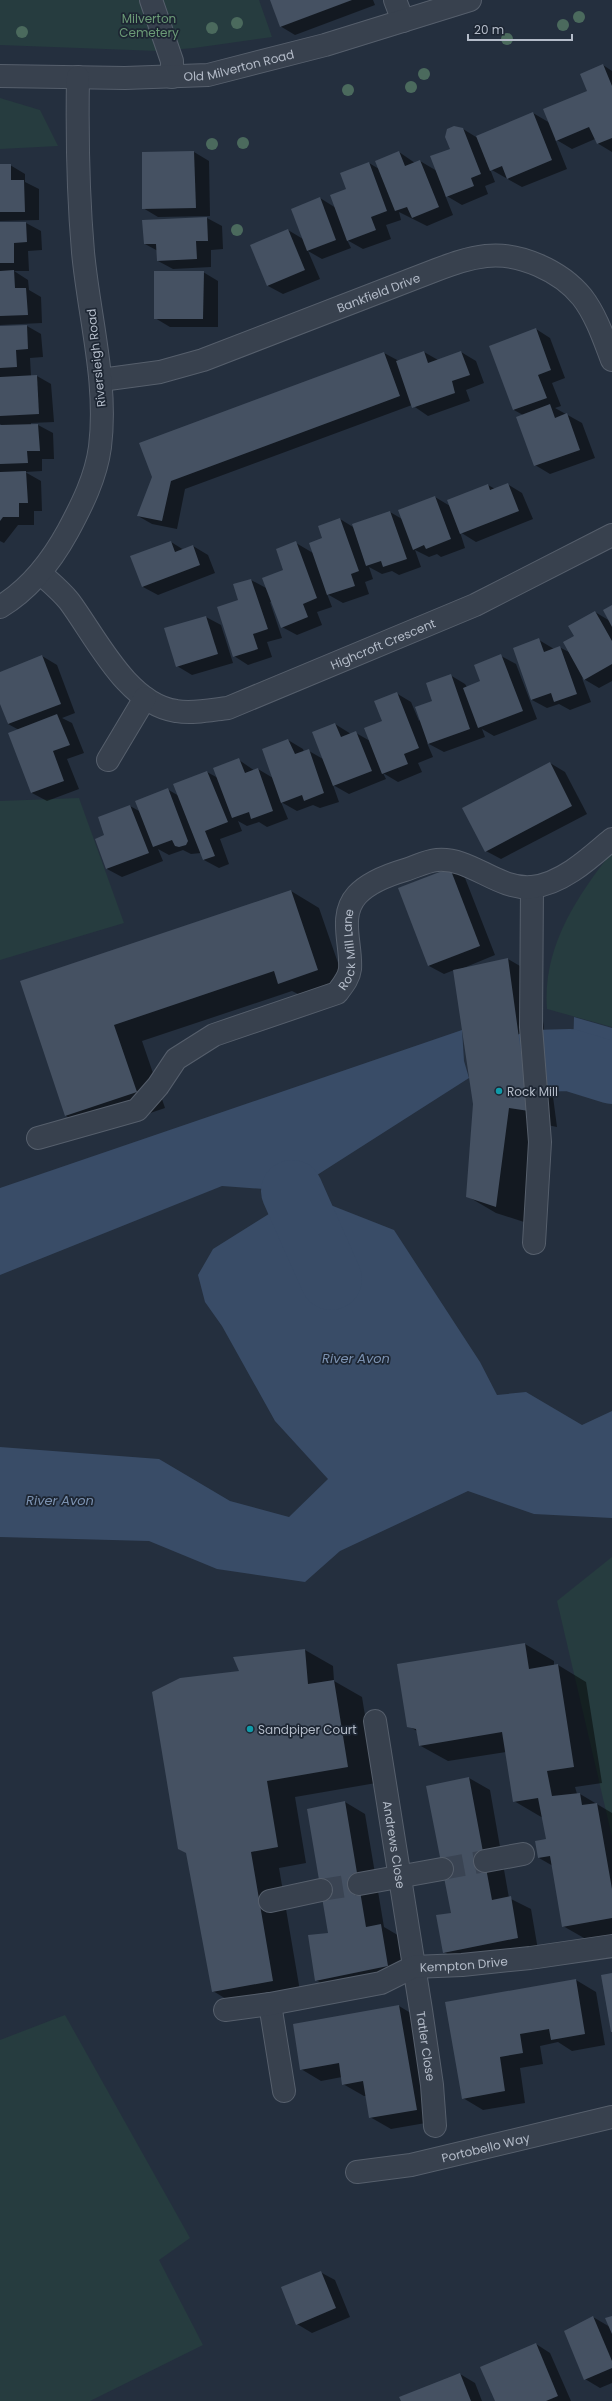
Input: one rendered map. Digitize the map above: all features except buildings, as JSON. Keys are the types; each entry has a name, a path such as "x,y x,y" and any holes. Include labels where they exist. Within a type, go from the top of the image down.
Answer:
{"street":[{"path":"151,0 172,61 172,77"},
{"path":"395,0 402,21"},
{"name":"Old Milverton Road","path":"0,76 172,77 208,75 241,68 470,0"},
{"name":"Riversleigh Road","path":"0,607 13,599 40,574 64,538 83,504 93,476 100,448 103,406 101,380 83,252 78,77"},
{"name":"Bankfield Drive","path":"101,380 181,367 436,270 465,260 488,256 514,258 540,266 564,279 582,297 598,324 612,360"},
{"name":"Highcroft Crescent","path":"40,574 68,599 127,682 145,698 176,711 198,712 228,708 475,605 612,535"},
{"path":"108,760 145,698"},
{"name":"Rock Mill Lane","path":"38,1138 136,1110 158,1086 176,1059 214,1035 337,993 345,982 350,970 346,937 348,911 356,896 369,886 388,875 436,860 452,861 489,877 516,886 532,887 554,881 593,855 612,839"},
{"path":"532,887 531,1027 539,1110 540,1142 534,1243"},
{"name":"Andrews Close","path":"375,1721 413,1967"},
{"path":"485,1861 523,1854"},
{"path":"359,1884 442,1869"},
{"path":"270,1901 321,1890"},
{"name":"Kempton Drive","path":"225,2010 270,2004 381,1983 413,1967 523,1959 612,1946"},
{"name":"Tatler Close","path":"413,1967 432,2085 435,2126"},
{"path":"270,2004 284,2091"},
{"name":"Portobello Way","path":"358,2172 411,2165 612,2118"}],"green space":[{"name":"Milverton Cemetery","path":"0,0 259,0 272,37 194,48 158,51 0,45"},
{"path":"0,98 40,110 58,146 0,149"},
{"path":"79,798 124,923 0,960 0,801"},
{"path":"612,852 612,1027 547,1009 547,987 550,965 564,925 586,887"},
{"path":"612,1557 612,1837 557,1601"},
{"path":"65,2015 190,2238 159,2260 203,2345 90,2401 0,2401 0,2040"}],"water":[{"path":"574,1017 612,1028 612,1090 589,1083 572,1082"},
{"path":"462,1030 464,1061 469,1078 292,1191 222,1186 0,1275 0,1188"},
{"name":"River Avon","path":"305,1195 394,1230 480,1362 497,1395 526,1392 582,1425 612,1411 612,1518 534,1514 468,1491 340,1551 305,1582 217,1569 149,1541 0,1537 0,1447 159,1459 230,1501 289,1517 328,1479 275,1421 222,1326 205,1302 198,1275 213,1249 272,1212"}],"waterway":[{"name":"River Avon","path":"534,1061 570,1060 612,1073"},
{"path":"292,1191 331,1279"}],"tunnel":[{"path":"442,1869 485,1861"},
{"path":"321,1890 359,1884"}],"place":[{"name":"Rock Mill","path":"499,1091"},
{"name":"Sandpiper Court","path":"250,1729"}]}
